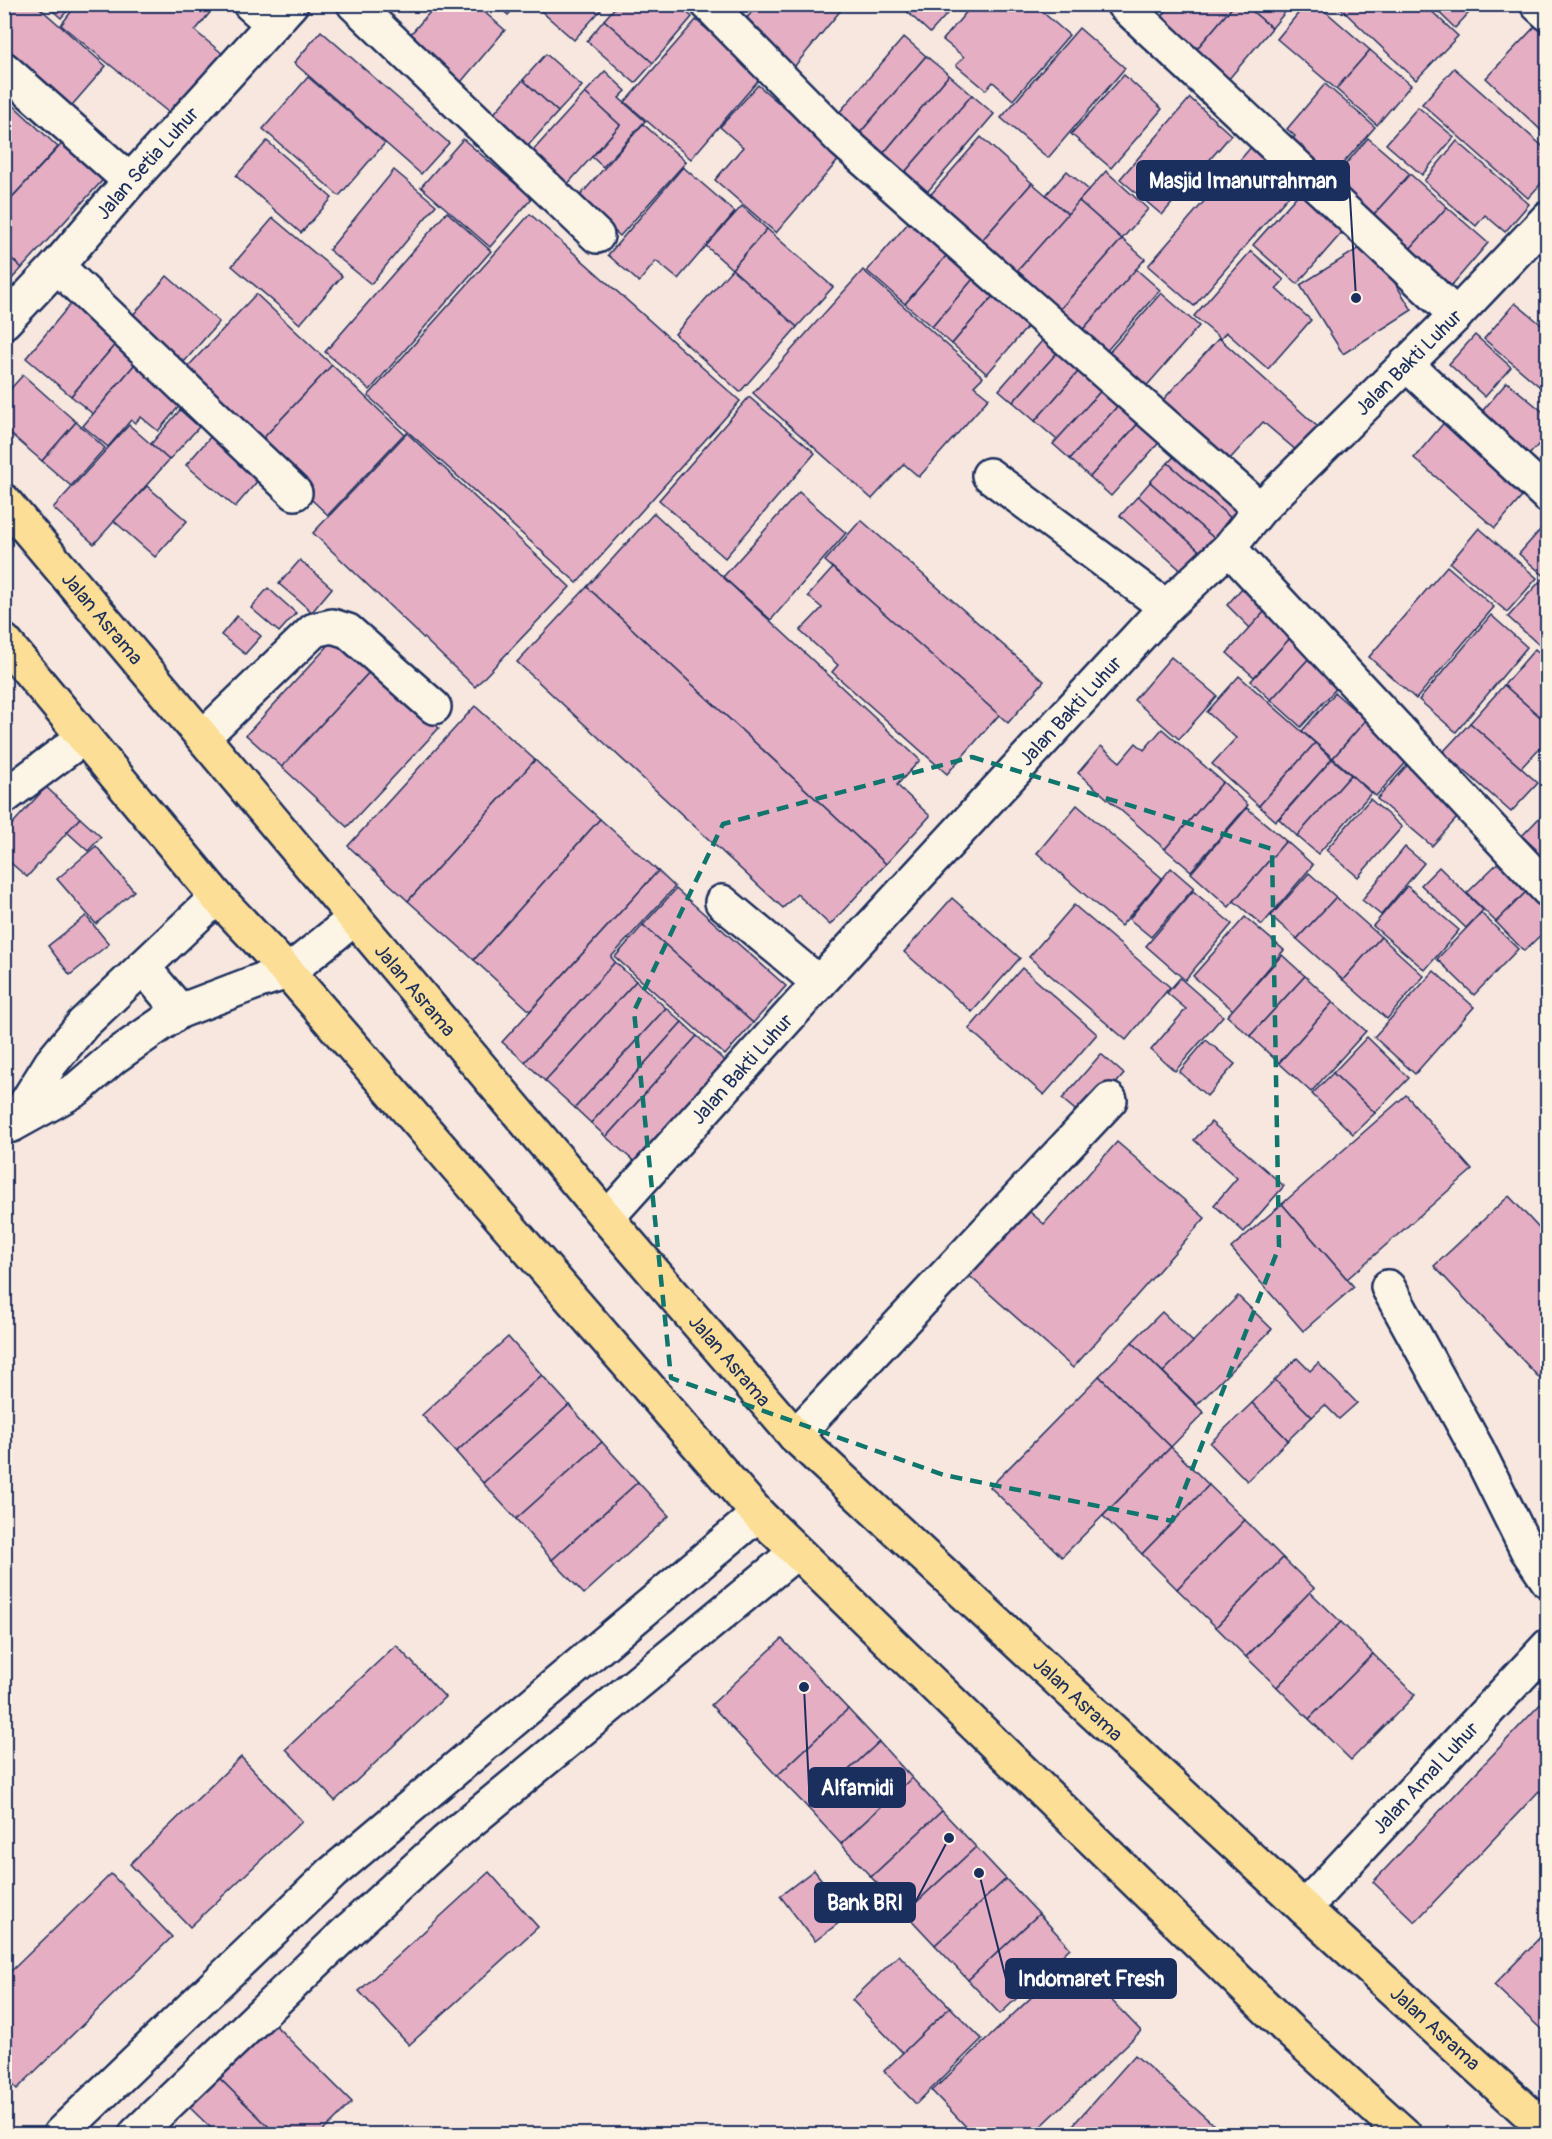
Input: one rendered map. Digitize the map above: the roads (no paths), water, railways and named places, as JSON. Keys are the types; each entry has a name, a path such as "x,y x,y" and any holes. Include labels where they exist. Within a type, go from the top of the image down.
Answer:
{"highway":[{"name":"Jalan Asrama","path":"4,501 608,1218 795,1436 1548,2131"},
{"path":"4,642 217,897 288,972 758,1515 1288,2030 1404,2134"}],"street":[{"path":"354,4 597,236"},
{"path":"708,4 843,141 1260,509"},
{"path":"1123,4 1456,315"},
{"path":"1537,4 1548,14"},
{"name":"Jalan Setia Luhur","path":"4,322 57,266 272,11"},
{"path":"4,69 130,181"},
{"name":"Jalan Bakti Luhur","path":"608,1218 819,983 1166,607 1229,548 1260,509 1456,315 1548,218"},
{"path":"57,266 295,493"},
{"path":"1406,364 1548,496"},
{"path":"988,475 1166,607"},
{"path":"1229,548 1548,890"},
{"path":"203,737 314,630 332,626 348,631 434,707"},
{"path":"15,788 84,737"},
{"path":"8,1130 51,1063 83,1024 217,897"},
{"path":"722,902 819,983"},
{"path":"8,1130 77,1089 114,1057 180,1011 288,972 355,918"},
{"path":"143,967 180,1011"},
{"path":"795,1436 1110,1100"},
{"path":"1388,1287 1477,1449 1527,1550 1548,1581"},
{"path":"60,2134 332,1873 758,1515"},
{"path":"136,2134 349,1930 445,1842 795,1552"},
{"name":"Jalan Amal Luhur","path":"1304,1908 1548,1646"},
{"path":"416,1801 445,1842"}],"place":[{"name":"Masjid Imanurrahman","path":"1356,298"},
{"name":"Alfamidi","path":"804,1687"},
{"name":"Bank BRI","path":"949,1838"},
{"name":"Indomaret Fresh","path":"979,1873"}]}
